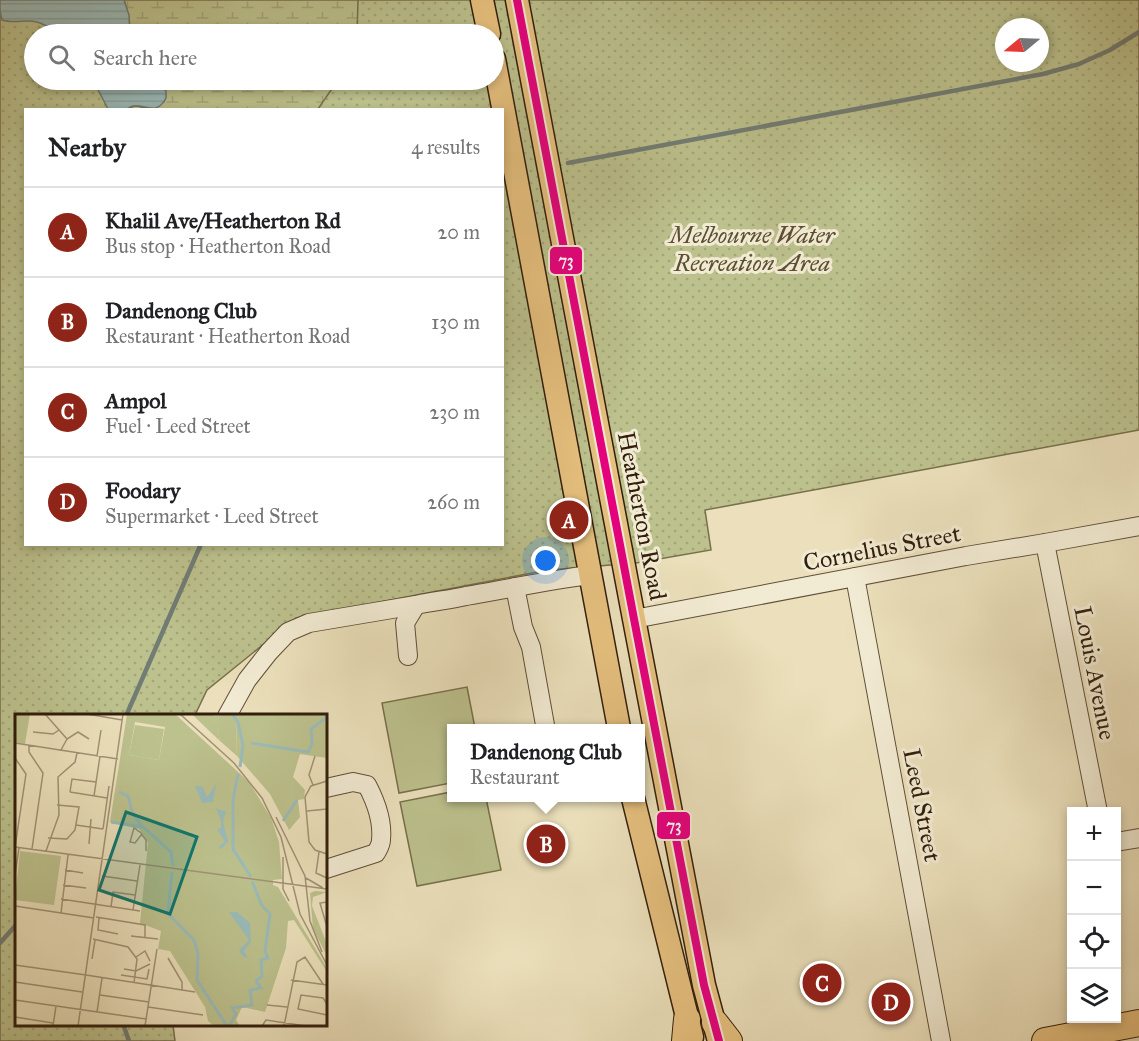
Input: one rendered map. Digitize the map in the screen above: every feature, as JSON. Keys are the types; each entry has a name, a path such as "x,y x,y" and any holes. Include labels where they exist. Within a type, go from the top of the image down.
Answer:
{"highway":[{"path":"1045,1041 1139,1023"}],"main road":[{"path":"482,0 487,24"},
{"name":"Heatherton Road","path":"517,0 704,985 721,1035"},
{"path":"500,90 503,108"},
{"path":"504,113 618,724"},
{"path":"590,575 624,568"},
{"path":"600,626 633,619"},
{"path":"634,802 688,1034"}],"street":[{"name":"Cornelius Street","path":"633,619 1139,525"},
{"name":"Louis Avenue","path":"1045,543 1097,807"},
{"path":"228,714 247,680 269,652 288,632 309,623 590,575"},
{"name":"Leed Street","path":"855,578 942,1041"},
{"path":"515,587 523,627 531,647 545,724"},
{"path":"408,656 405,622 416,605"},
{"path":"327,788 353,782 366,785 375,801 380,820 382,843 376,853 327,869"},
{"path":"1121,841 1139,838"}],"green space":[{"name":"Melbourne Water Recreation Area","path":"0,0 1139,0 1139,430 705,510 711,550 636,563 548,570 296,618 207,690 195,714 15,714 15,1026 173,1026 175,1041 0,1041"},
{"path":"124,0 358,0 357,24 129,24"},
{"path":"164,90 331,90 319,108 150,108 164,102"},
{"path":"467,687 474,724 447,724 447,784 399,793 382,703"},
{"path":"447,793 447,802 487,802 501,870 417,886 400,802"}],"water":[{"path":"0,0 124,0 129,24 11,22 2,20"},
{"path":"98,90 166,91 166,98 157,107 107,108"}],"waterway":[{"path":"568,163 1043,74 1079,64 1110,50 1139,32"},
{"path":"127,714 200,546"},
{"path":"0,943 15,926"},
{"path":"124,1026 129,1041"}],"transit line":[{"name":"73","path":"517,0 704,985 719,1041"}],"place":[{"name":"Khalil Ave/Heatherton Rd","path":"569,520"},
{"name":"Dandenong Club","path":"546,844"},
{"name":"Ampol","path":"822,983"},
{"name":"Foodary","path":"891,1002"}]}
